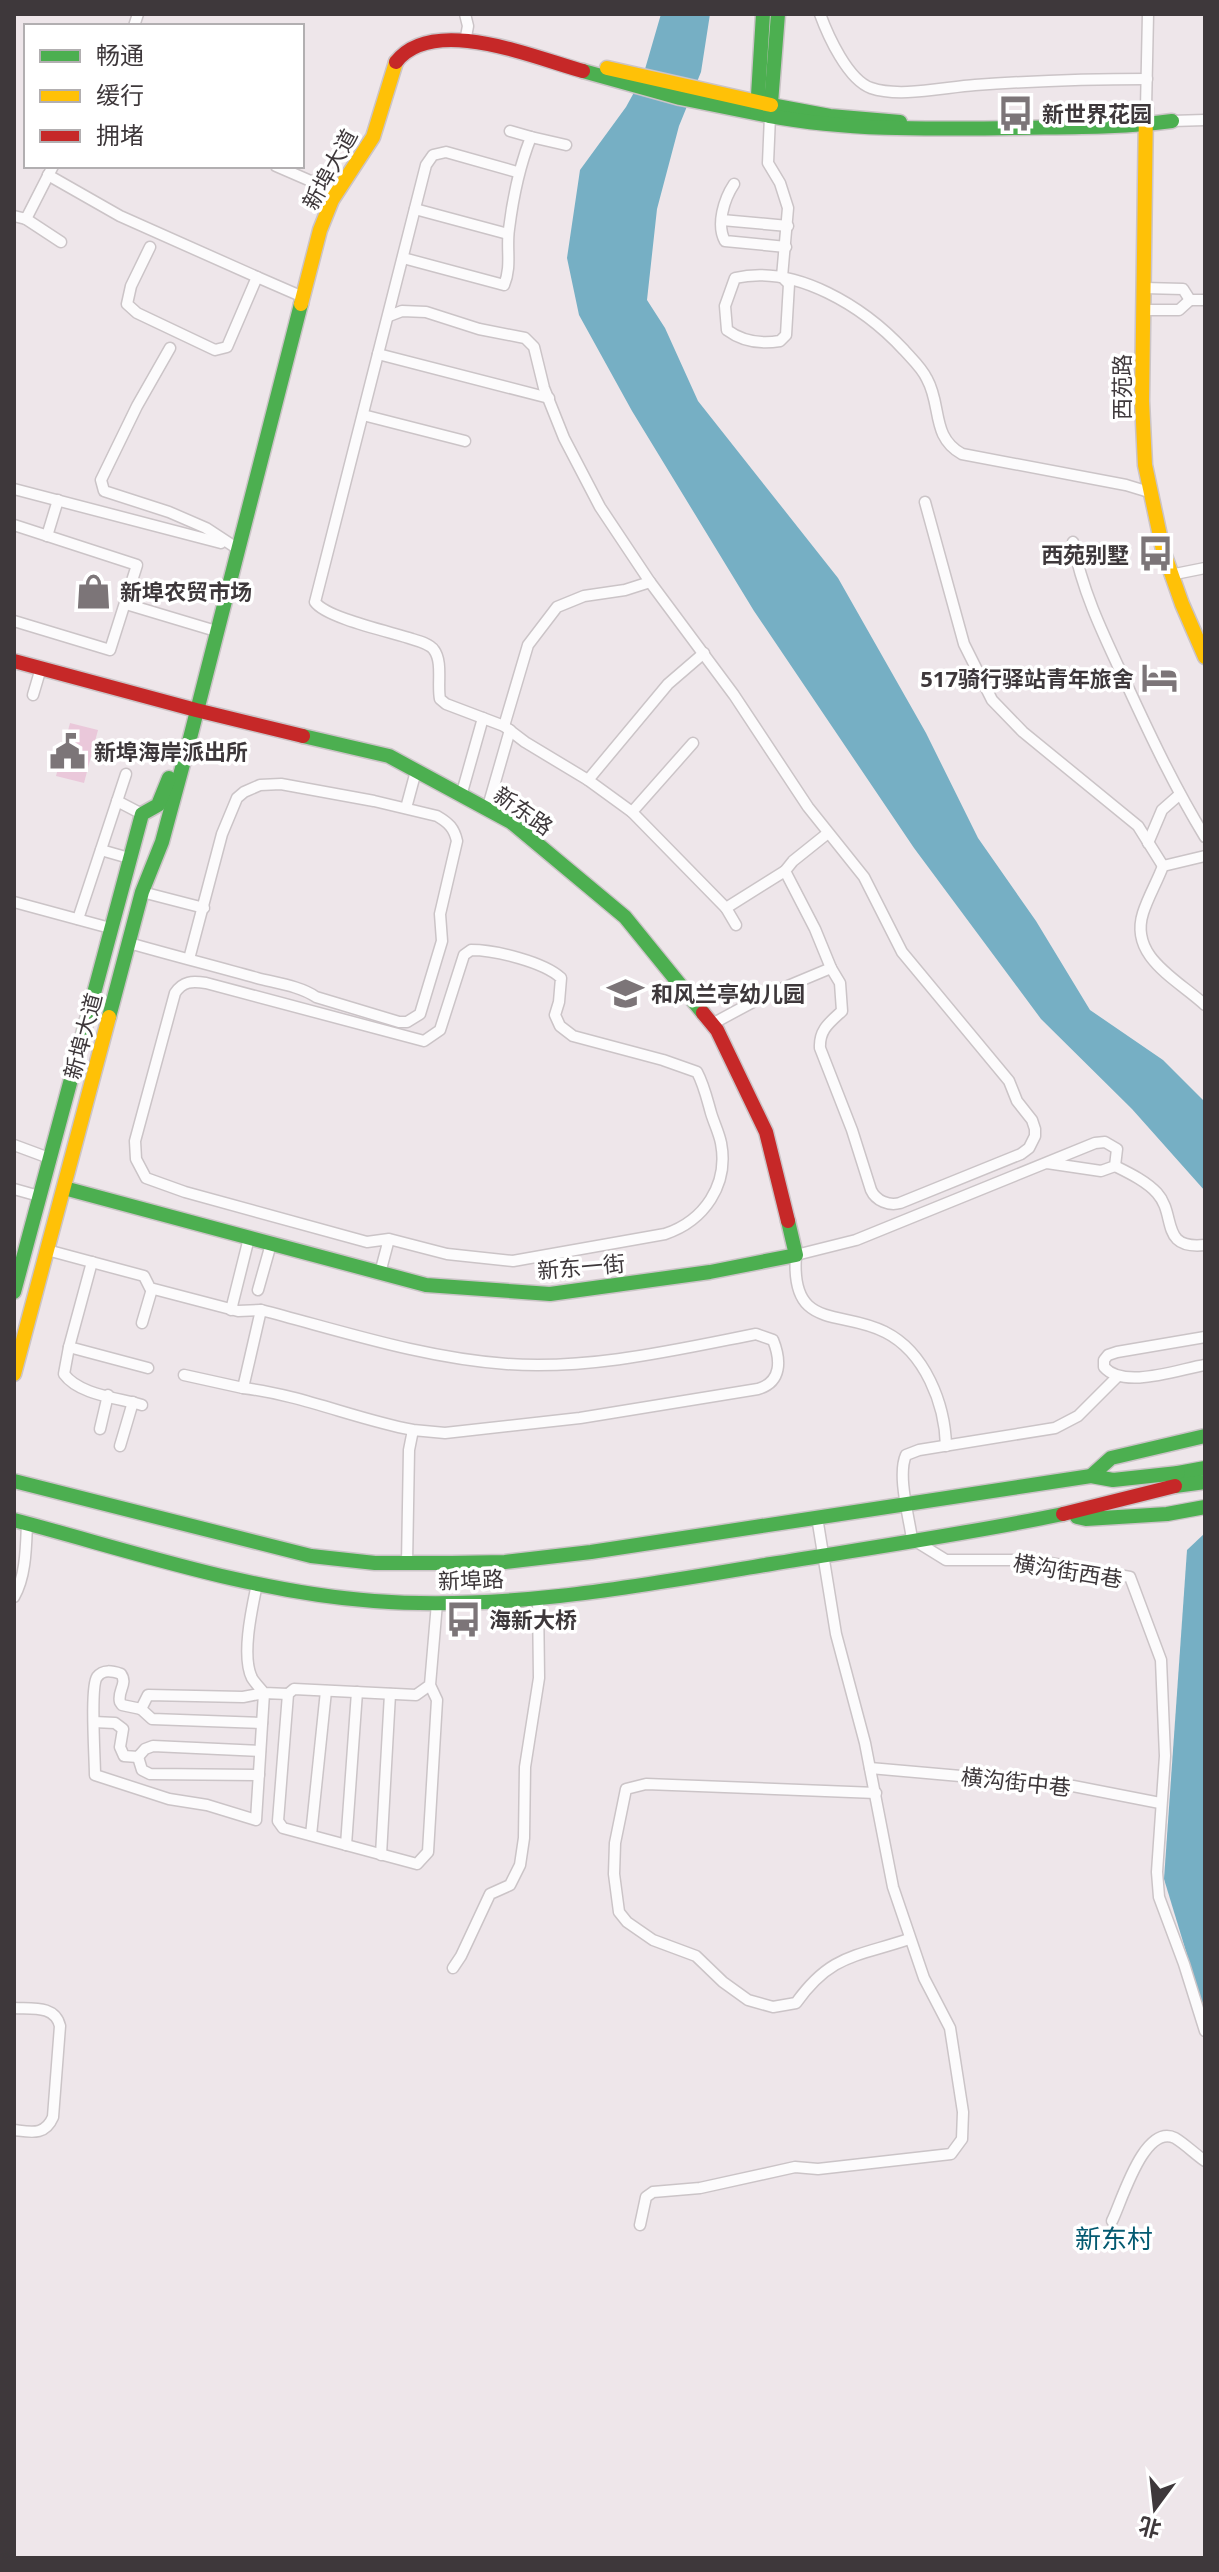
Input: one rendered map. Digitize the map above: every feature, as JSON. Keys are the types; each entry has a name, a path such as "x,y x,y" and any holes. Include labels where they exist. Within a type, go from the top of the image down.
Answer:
{"main road":[{"path":"763,14 764,109"},
{"path":"764,109 778,14"},
{"name":"新埠大道","path":"14,1374 142,892 162,842 320,230 336,192 373,137 389,78 402,53 436,39 465,42 534,56 582,70 607,71 764,109"},
{"path":"764,109 819,126 885,130 1145,116 1172,121"},
{"name":"西苑路","path":"1145,116 1143,438 1149,492 1170,575 1205,657"},
{"name":"新东路","path":"14,661 196,710 389,756 511,822 625,917 712,1024 766,1132 796,1255"},
{"name":"新埠大道","path":"14,1292 142,814 158,805 166,791 183,729 196,710"},
{"name":"新东一街","path":"64,1188 426,1285 550,1294 710,1272 796,1255"},
{"path":"1091,1476 1111,1458 1205,1436"},
{"path":"1066,1514 1177,1480 1205,1468"},
{"path":"1091,1476 1113,1480 1205,1482"},
{"name":"新埠路","path":"14,1478 30,1485 282,1550 339,1560 407,1564 505,1562 658,1543 1091,1476"},
{"path":"1066,1514 1086,1519 1167,1514 1205,1507"},
{"name":"新埠路","path":"18,1523 257,1584 333,1597 437,1603 538,1598 673,1580 1066,1514"}],"street":[{"path":"465,14 468,26 465,42"},
{"path":"820,14 832,42 856,78 869,88 890,92 975,85 1147,79"},
{"path":"1145,116 1148,14"},
{"path":"764,109 768,163 788,208 782,277"},
{"path":"1172,121 1205,120"},
{"path":"510,131 566,145"},
{"path":"403,258 504,285 509,273 508,234 517,172 531,137"},
{"path":"517,172 438,152 426,165 315,602 327,613 390,631 434,650 440,699 507,728 632,812 726,908 736,925"},
{"path":"281,168 336,192"},
{"path":"26,219 50,170 120,216 303,297"},
{"path":"734,184 726,200 722,220 721,234 725,241 786,247"},
{"path":"415,209 508,234"},
{"path":"14,216 26,219 61,242"},
{"path":"722,220 788,226"},
{"path":"150,247 131,286 127,304 137,313 215,350 227,347 257,277"},
{"path":"782,277 789,284 789,299 786,335 780,341 748,340 736,337 727,330 725,306 735,278 753,274 782,277 848,303 876,321 927,378 942,432 949,446 962,454 1149,492"},
{"path":"1144,288 1183,289 1190,300"},
{"path":"1144,310 1179,310 1190,300 1205,300"},
{"path":"389,316 414,310 525,338 534,347 564,438 600,507 808,807 870,886 902,952 1009,1081 1017,1101 1035,1129 1029,1148 900,1203 883,1202 873,1195 820,1048 819,1038 824,1027 842,1011 840,983 785,871"},
{"path":"170,348 101,480 104,491 169,512 206,528 238,549"},
{"path":"378,354 549,398"},
{"path":"363,415 465,441"},
{"path":"14,489 238,549"},
{"path":"47,536 58,500"},
{"path":"925,502 964,644 992,700 1023,732 1138,826 1163,866"},
{"path":"14,525 137,565 110,650 14,621"},
{"path":"1073,542 1077,568 1096,618 1179,795 1205,837"},
{"path":"1170,575 1205,568"},
{"path":"487,810 528,645 557,607 584,596 625,590 650,582"},
{"path":"126,604 216,631"},
{"path":"588,780 668,684 704,653"},
{"path":"33,695 41,668"},
{"path":"461,796 483,718"},
{"path":"632,812 693,743"},
{"path":"406,808 416,771"},
{"path":"78,919 126,774"},
{"path":"129,943 307,991 316,997 399,1022 414,1019 424,1005 442,941 440,914 457,841 455,831 448,822 406,808 281,784 260,785 244,792 237,798 222,834 189,959"},
{"path":"1148,843 1162,810 1179,795"},
{"path":"117,801 142,814"},
{"path":"726,908 785,871 828,833"},
{"path":"101,850 129,858"},
{"path":"1163,866 1205,856"},
{"path":"1163,866 1142,914 1139,936 1147,955 1205,1005"},
{"path":"142,892 204,908"},
{"path":"14,902 110,928"},
{"path":"471,950 489,951 551,969 561,978 555,1015 565,1032 697,1072 721,1144 721,1169 712,1199 701,1214 685,1226 665,1234 513,1261 447,1254 389,1239 367,1242 185,1192 146,1178 136,1159 135,1141 179,987 193,981 206,983 424,1041 440,1030 464,955 471,950"},
{"path":"712,1024 764,996 831,968"},
{"name":"新东一街","path":"796,1255 856,1240 1105,1142 1117,1149 1115,1166"},
{"path":"14,1145 49,1158"},
{"path":"1047,1163 1101,1171 1115,1166 1133,1174 1156,1191 1163,1201 1172,1235 1191,1247 1205,1245"},
{"path":"14,1189 39,1196"},
{"path":"231,1310 249,1238"},
{"path":"380,1273 389,1239"},
{"path":"258,1290 271,1244"},
{"path":"47,1250 144,1276 152,1289 231,1310 261,1310 418,1351 506,1364 575,1363 632,1357 756,1334 773,1340 779,1358 778,1372 773,1381 758,1389 580,1418 445,1433 391,1426 302,1398 184,1375"},
{"path":"796,1255 797,1283 804,1300 820,1315 886,1332 914,1356 929,1378 939,1406 946,1446"},
{"path":"92,1262 64,1374 68,1381 137,1404 120,1446"},
{"path":"142,1323 152,1289"},
{"path":"243,1388 261,1310"},
{"path":"1205,1337 1108,1355 1104,1367 1117,1377 1144,1377 1205,1365"},
{"path":"69,1347 148,1368"},
{"path":"912,1539 911,1504 902,1464 906,1455 919,1450 1042,1432 1069,1423 1117,1377"},
{"path":"100,1429 108,1395"},
{"path":"407,1564 409,1450 413,1430"},
{"path":"640,2225 646,2197 653,2192 700,2188 795,2167 818,2169 848,2163 901,2161 951,2154 962,2139 963,2112 950,2028 924,1978 893,1887 876,1793 836,1634 817,1517"},
{"path":"14,1597 26,1552 18,1523"},
{"name":"横沟街西巷","path":"912,1539 946,1560 1033,1560 1130,1577 1161,1660 1165,1756 1160,1803"},
{"path":"257,1584 248,1660 251,1676 264,1693 256,1820 207,1805 169,1799 95,1775 93,1686 96,1678 107,1671 121,1674 124,1678 118,1698 122,1705 141,1709 152,1719 262,1723"},
{"path":"453,1968 490,1894 510,1885 520,1865 526,1801 525,1767 539,1678 538,1598"},
{"path":"288,1694 278,1821 283,1828 417,1864 428,1852 437,1700 430,1685 437,1603"},
{"path":"141,1709 148,1695 243,1697 264,1693 288,1694 294,1689 416,1695 430,1685"},
{"path":"311,1835 326,1691"},
{"path":"346,1845 357,1692"},
{"path":"381,1855 390,1694"},
{"path":"94,1722 120,1726 124,1734 120,1747 124,1756 138,1757"},
{"path":"138,1757 153,1746 260,1751"},
{"path":"138,1757 142,1770 150,1774 259,1775"},
{"name":"横沟街中巷","path":"870,1768 1073,1786 1160,1803"},
{"path":"876,1793 646,1784 626,1789 615,1843 614,1874 619,1912 627,1922 653,1940 696,1956 723,1982 748,2000 773,2007 796,2003 810,1983 842,1959 909,1939"},
{"path":"1160,1803 1159,1897 1205,2031"},
{"path":"14,2008 51,2011 58,2018 60,2026 53,2117 49,2126 38,2132 14,2130"},
{"path":"1112,2221 1137,2161 1145,2148 1161,2136 1173,2137 1205,2161"}],"shaded area":[{"path":"70,723 98,730 84,783 56,776"}],"water":[{"path":"661,14 710,14 701,72 679,126 657,209 647,300 665,328 698,401 838,578 926,733 978,838 1036,921 1090,1010 1163,1060 1205,1102 1205,1191 1132,1109 1041,1019 914,848 754,611 632,411 579,315 567,258 580,170 626,107 643,76"},
{"path":"1205,1533 1205,2014 1164,1879 1187,1550"}],"traffic: fast":[{"path":"757,112 763,14"},
{"path":"583,71 680,98 770,116 778,14"},
{"path":"771,105 830,116 900,122"},
{"path":"770,116 861,127 922,129 1093,127 1172,121"},
{"path":"109,1017 142,892 162,842 189,742 301,304"},
{"path":"303,736 389,756 511,822 625,917 703,1013"},
{"path":"14,1292 142,814 158,805 169,778"},
{"path":"64,1188 426,1285 550,1294 710,1272 796,1255 788,1221"},
{"path":"1091,1476 1111,1458 1205,1436"},
{"path":"1178,1473 1205,1468"},
{"path":"14,1481 311,1556 375,1563 452,1563 505,1562 591,1552 1091,1476 1113,1480 1178,1473"},
{"path":"1175,1486 1205,1482"},
{"path":"1077,1517 1167,1514 1205,1507"},
{"path":"14,1520 192,1569 282,1589 374,1601 474,1603 623,1588 1063,1514"}],"traffic: slow":[{"path":"301,304 320,230 332,200 373,137 396,62"},
{"path":"607,68 771,105"},
{"path":"1146,108 1142,401 1145,465 1163,550 1205,657"},
{"path":"14,1374 109,1017"}],"traffic: jam":[{"path":"396,62 413,48 434,41 459,40 512,50 583,71"},
{"path":"14,661 303,736"},
{"path":"703,1013 717,1030 766,1132 788,1221"},
{"path":"1063,1514 1175,1486"}],"place":[{"name":"新世界花园","path":"1016,113"},
{"name":"西苑别墅","path":"1155,554"},
{"name":"新埠农贸市场","path":"94,591"},
{"name":"517骑行驿站青年旅舍","path":"1160,678"},
{"name":"新埠海岸派出所","path":"68,751"},
{"name":"和风兰亭幼儿园","path":"625,993"},
{"name":"海新大桥","path":"463,1619"}],"district":[{"name":"新东村","path":"1114,2238"}]}
